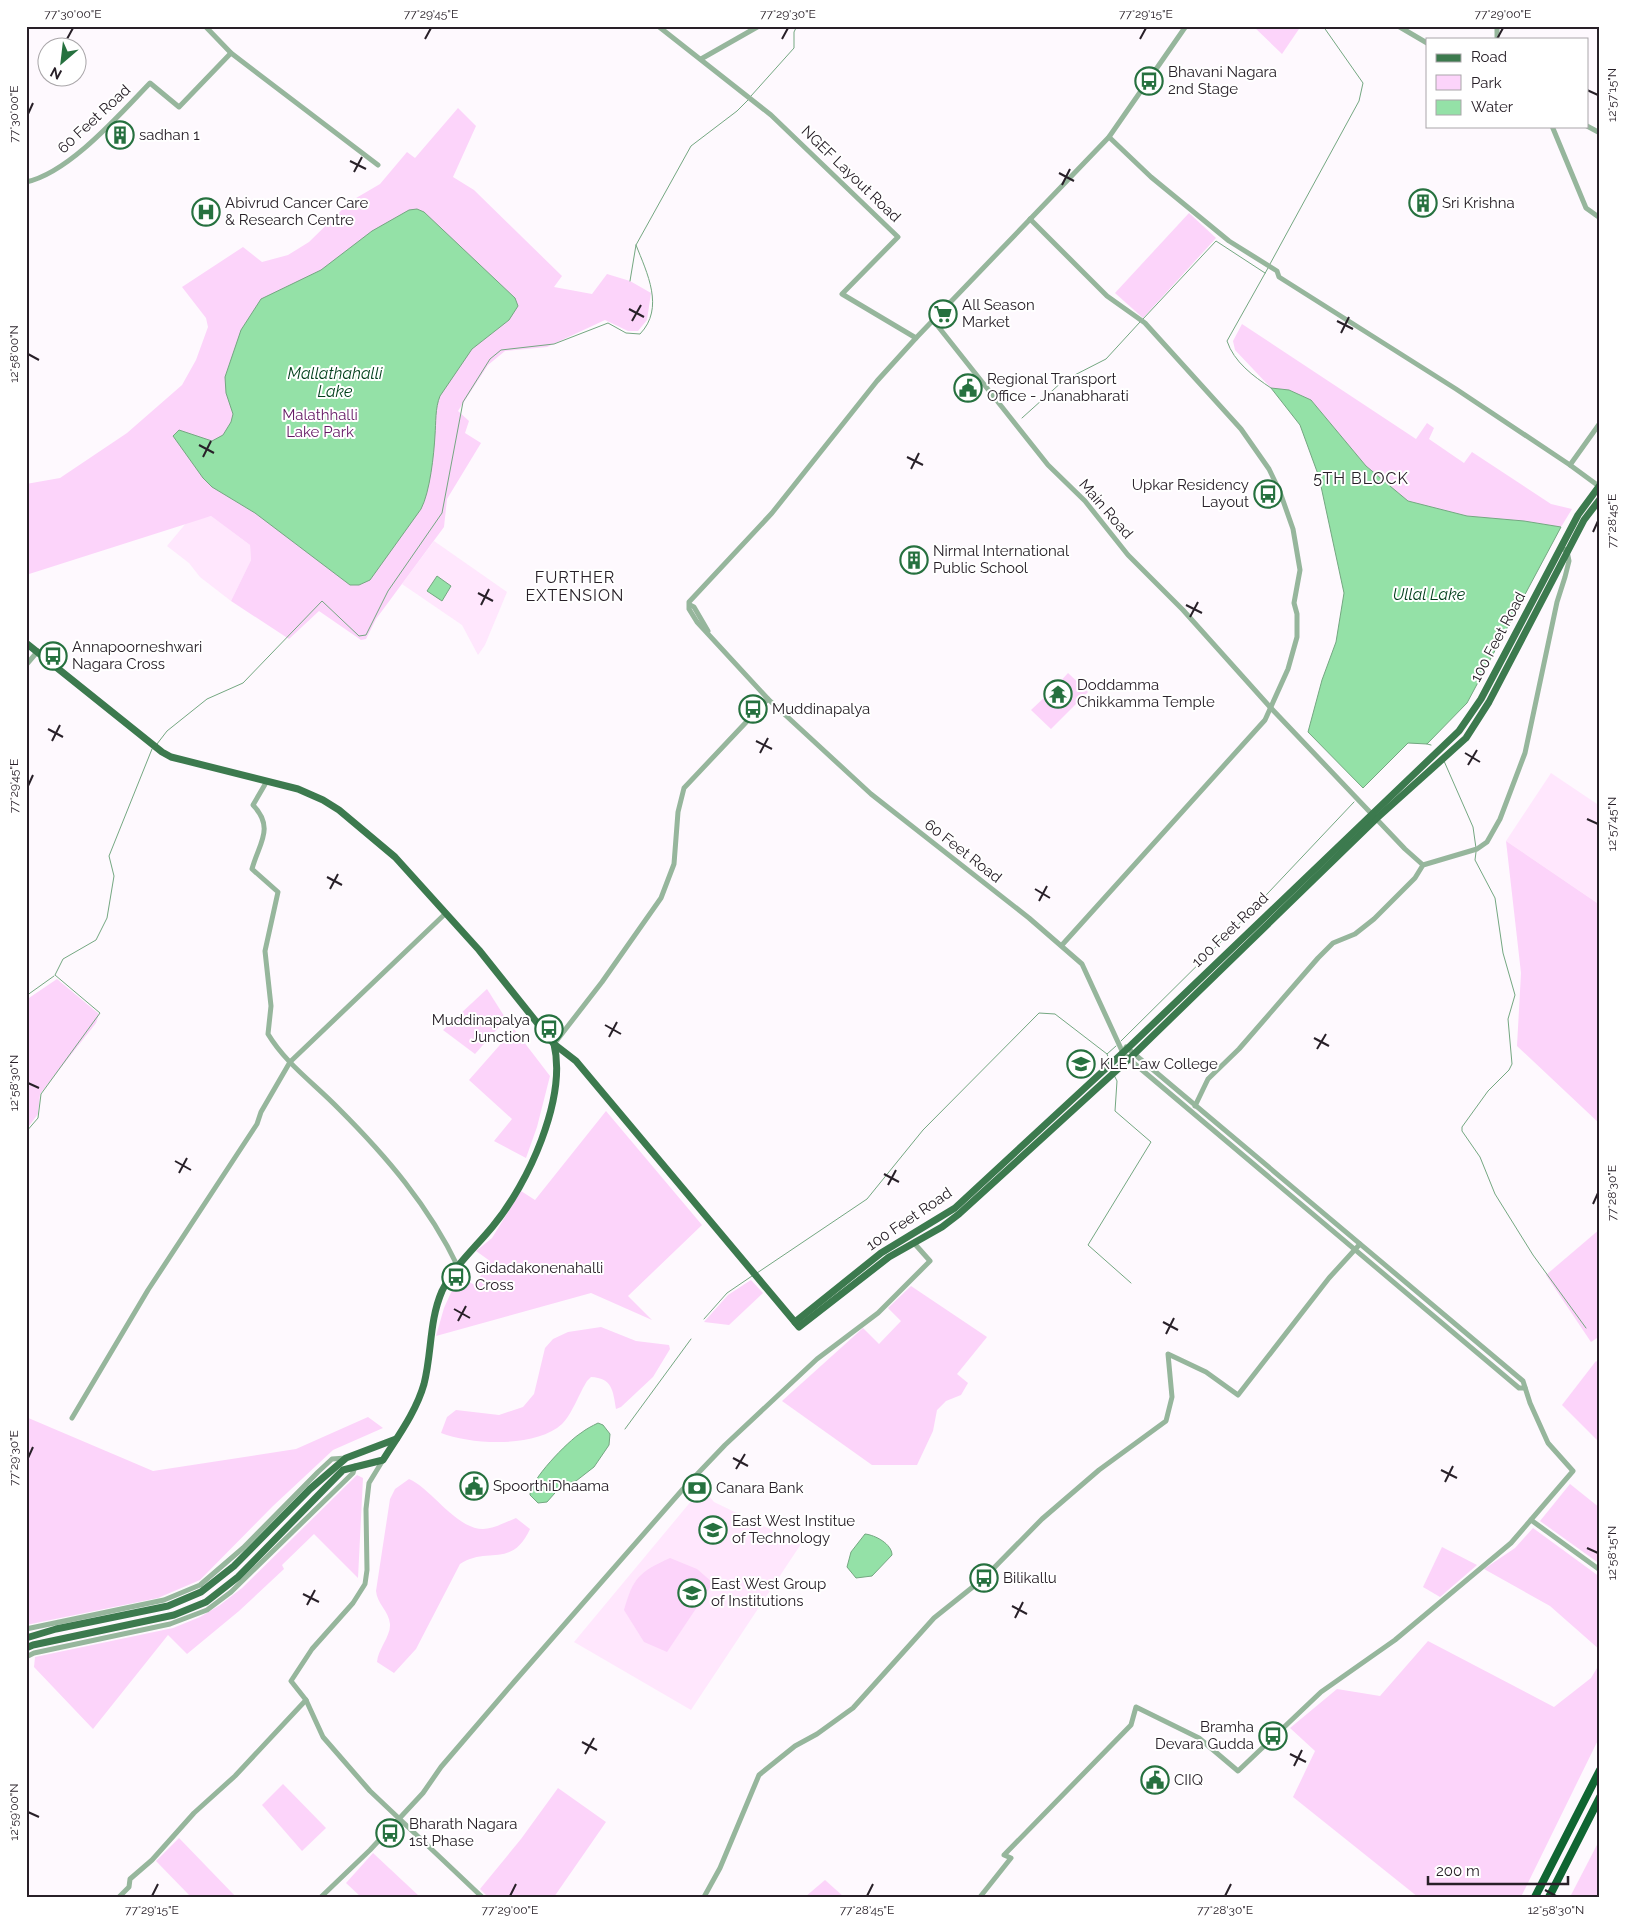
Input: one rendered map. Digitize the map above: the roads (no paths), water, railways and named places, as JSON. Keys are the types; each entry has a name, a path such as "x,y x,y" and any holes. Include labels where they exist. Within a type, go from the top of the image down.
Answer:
{"highway":[{"path":"1535,1897 1600,1770"},
{"path":"1549,1897 1600,1796"}],"main road":[{"name":"100 Feet Road","path":"797,1324 881,1253 957,1211 1374,816 1466,738 1481,717 1565,550 1578,514 1599,486"},
{"name":"100 Feet Road","path":"797,1324 889,1256 914,1243 957,1211 1114,1073 1438,751 1473,713 1565,550 1600,499"},
{"path":"26,643 117,715 145,740 171,757 268,781 323,800 339,810 395,857 446,913 554,1044 576,1060 797,1324"},
{"path":"26,1648 33,1644 174,1615 206,1602 238,1577 344,1470 382,1460 411,1417 424,1384 432,1320 442,1291 458,1267 495,1224 533,1160 548,1124 558,1062 554,1044"},
{"path":"26,1638 56,1628 168,1606 201,1592 234,1566 310,1489 346,1458 396,1439"}],"street":[{"path":"205,26 231,53 317,116 378,165"},
{"name":"NGEF Layout Road","path":"658,26 750,98 898,237 842,294 916,338"},
{"path":"701,59 759,26"},
{"path":"916,338 1109,137 1186,26"},
{"path":"1398,26 1426,42"},
{"name":"60 Feet Road","path":"26,182 57,169 76,155 150,83 179,107 231,53"},
{"path":"1588,127 1600,133"},
{"path":"1553,128 1586,208 1600,218"},
{"path":"1109,137 1151,177 1229,242 1277,271 1279,277 1456,389 1599,486"},
{"path":"1030,219 1107,296 1144,323 1241,429 1269,469 1293,529 1300,570 1294,602 1297,637 1288,669 1265,720 1214,779 1062,945"},
{"name":"Main Road","path":"933,320 1048,465 1085,501 1128,555 1183,610 1270,707 1423,865"},
{"name":"60 Feet Road","path":"916,338 877,380 772,513 689,602 708,631 768,699 871,794 1062,945 1082,964 1120,1043 1126,1050"},
{"path":"1570,465 1600,423"},
{"path":"1195,1106 1208,1079 1239,1049 1318,958 1333,944 1355,934 1374,919 1415,878 1423,865 1477,849 1487,842 1500,819 1525,753 1557,602 1569,562 1565,550"},
{"path":"26,665 38,652"},
{"path":"554,1044 602,982 661,898 674,864 678,812 684,788 768,699"},
{"path":"268,781 253,805 261,813 265,822 262,844 252,869 278,889 265,951 271,1006 268,1034 290,1062 338,1107 411,1187 445,1240 458,1267"},
{"path":"72,1418 148,1290 257,1124 261,1112 290,1062 446,913"},
{"path":"1126,1050 1355,1250 1518,1388 1525,1388"},
{"path":"980,1897 1011,1858 1004,1856 1131,1725 1136,1707 1199,1738 1238,1771 1321,1692 1394,1640 1511,1543 1573,1471 1548,1443 1523,1382 1195,1106 1132,1056"},
{"path":"321,1897 423,1793 441,1767 684,1489 726,1445 818,1359 878,1313 930,1260 914,1243"},
{"path":"704,1897 720,1868 759,1775 795,1746 817,1734 852,1708 934,1618 997,1566 1042,1519 1099,1470 1166,1422 1172,1397 1168,1354 1206,1372 1238,1395 1330,1278 1360,1244"},
{"path":"26,1629 164,1600 200,1585 243,1548 332,1459 346,1458"},
{"path":"382,1460 370,1483 366,1509 367,1570 365,1584 353,1603 312,1649 291,1681 306,1700 323,1737 370,1792 482,1897"},
{"path":"26,1657 34,1653 170,1624 207,1610 231,1592 353,1473 355,1466"},
{"path":"1531,1520 1600,1570"},
{"path":"119,1897 129,1886 130,1879 152,1860 194,1813 235,1776 306,1700"}],"water":[{"name":"Mallathahalli Lake","path":"417,209 424,212 515,298 518,306 509,320 472,349 440,396 436,410 431,473 421,509 370,580 359,585 350,585 255,513 212,487 203,478 173,436 179,430 212,441 223,435 231,422 233,414 226,393 225,377 241,330 261,299 321,270 372,231 409,210"},
{"name":"Ullal Lake","path":"1271,388 1289,390 1311,400 1366,466 1408,501 1467,516 1524,521 1561,527 1467,703 1427,744 1408,743 1363,788 1308,732 1322,680 1336,642 1344,593 1319,477 1300,425"},
{"path":"437,576 451,586 442,601 427,591"},
{"path":"598,1423 603,1425 610,1434 609,1445 594,1467 576,1481 562,1485 547,1502 538,1503 530,1495 531,1489 542,1471 575,1437"},
{"path":"865,1534 873,1536 886,1544 892,1555 872,1576 856,1578 847,1567 851,1552"}],"waterway":[{"path":"751,96 794,48 794,32 797,26"},
{"path":"1270,264 1359,101 1363,83 1323,26"},
{"path":"630,281 636,245 691,146 737,111 749,99"},
{"path":"1143,319 1216,241 1265,273"},
{"path":"157,744 167,731 207,699 243,683 322,601 359,636 366,635 388,591 442,513 463,402 490,359 501,350 554,344 608,323 626,333 640,334 647,324 653,302 649,279 636,245"},
{"path":"1268,268 1227,341 1239,362 1271,388"},
{"path":"1022,418 1063,381 1106,359 1140,322"},
{"path":"1427,744 1431,745"},
{"path":"26,1132 38,1118 41,1094 100,1013 55,975 63,959 96,940 107,918 114,876 109,856 152,749"},
{"path":"1444,761 1473,827 1476,848"},
{"path":"1121,1041 1234,929 1354,802"},
{"path":"1476,852 1475,860 1495,898 1503,953 1515,995 1508,1019 1512,1064 1509,1070 1488,1091 1462,1127 1462,1131 1480,1157 1495,1194 1533,1255 1586,1328"},
{"path":"26,996 54,976"},
{"path":"757,1273 867,1199 923,1130 1039,1013 1055,1014 1107,1054 1116,1046"},
{"path":"1107,1054 1110,1062"},
{"path":"1114,1075 1117,1081 1115,1111 1151,1142 1088,1245 1131,1283"},
{"path":"704,1319 727,1293 752,1276"},
{"path":"625,1429 691,1339"}],"place":[{"name":"Bhavani Nagara 2nd Stage","path":"1149,81"},
{"name":"sadhan 1","path":"120,135"},
{"name":"Sri Krishna","path":"1423,203"},
{"name":"Abivrud Cancer Care & Research Centre","path":"206,212"},
{"name":"All Season Market","path":"943,314"},
{"name":"Regional Transport Office - Jnanabharati","path":"968,388"},
{"name":"Upkar Residency Layout","path":"1268,494"},
{"name":"Nirmal International Public School","path":"914,560"},
{"name":"Annapoorneshwari Nagara Cross","path":"53,656"},
{"name":"Doddamma Chikkamma Temple","path":"1058,694"},
{"name":"Muddinapalya","path":"753,709"},
{"name":"Muddinapalya Junction","path":"549,1029"},
{"name":"KLE Law College","path":"1081,1064"},
{"name":"Gidadakonenahalli Cross","path":"456,1277"},
{"name":"SpoorthiDhaama","path":"474,1486"},
{"name":"Canara Bank","path":"697,1488"},
{"name":"East West Institue of Technology","path":"713,1530"},
{"name":"Bilikallu","path":"984,1578"},
{"name":"East West Group of Institutions","path":"692,1593"},
{"name":"Bramha Devara Gudda","path":"1273,1736"},
{"name":"CIIQ","path":"1155,1780"},
{"name":"Bharath Nagara 1st Phase","path":"390,1833"}],"district":[{"name":"5TH BLOCK","path":"1361,478"},
{"name":"FURTHER EXTENSION","path":"575,586"}],"park label":[{"name":"Malathhalli Lake Park","path":"320,424"}]}
